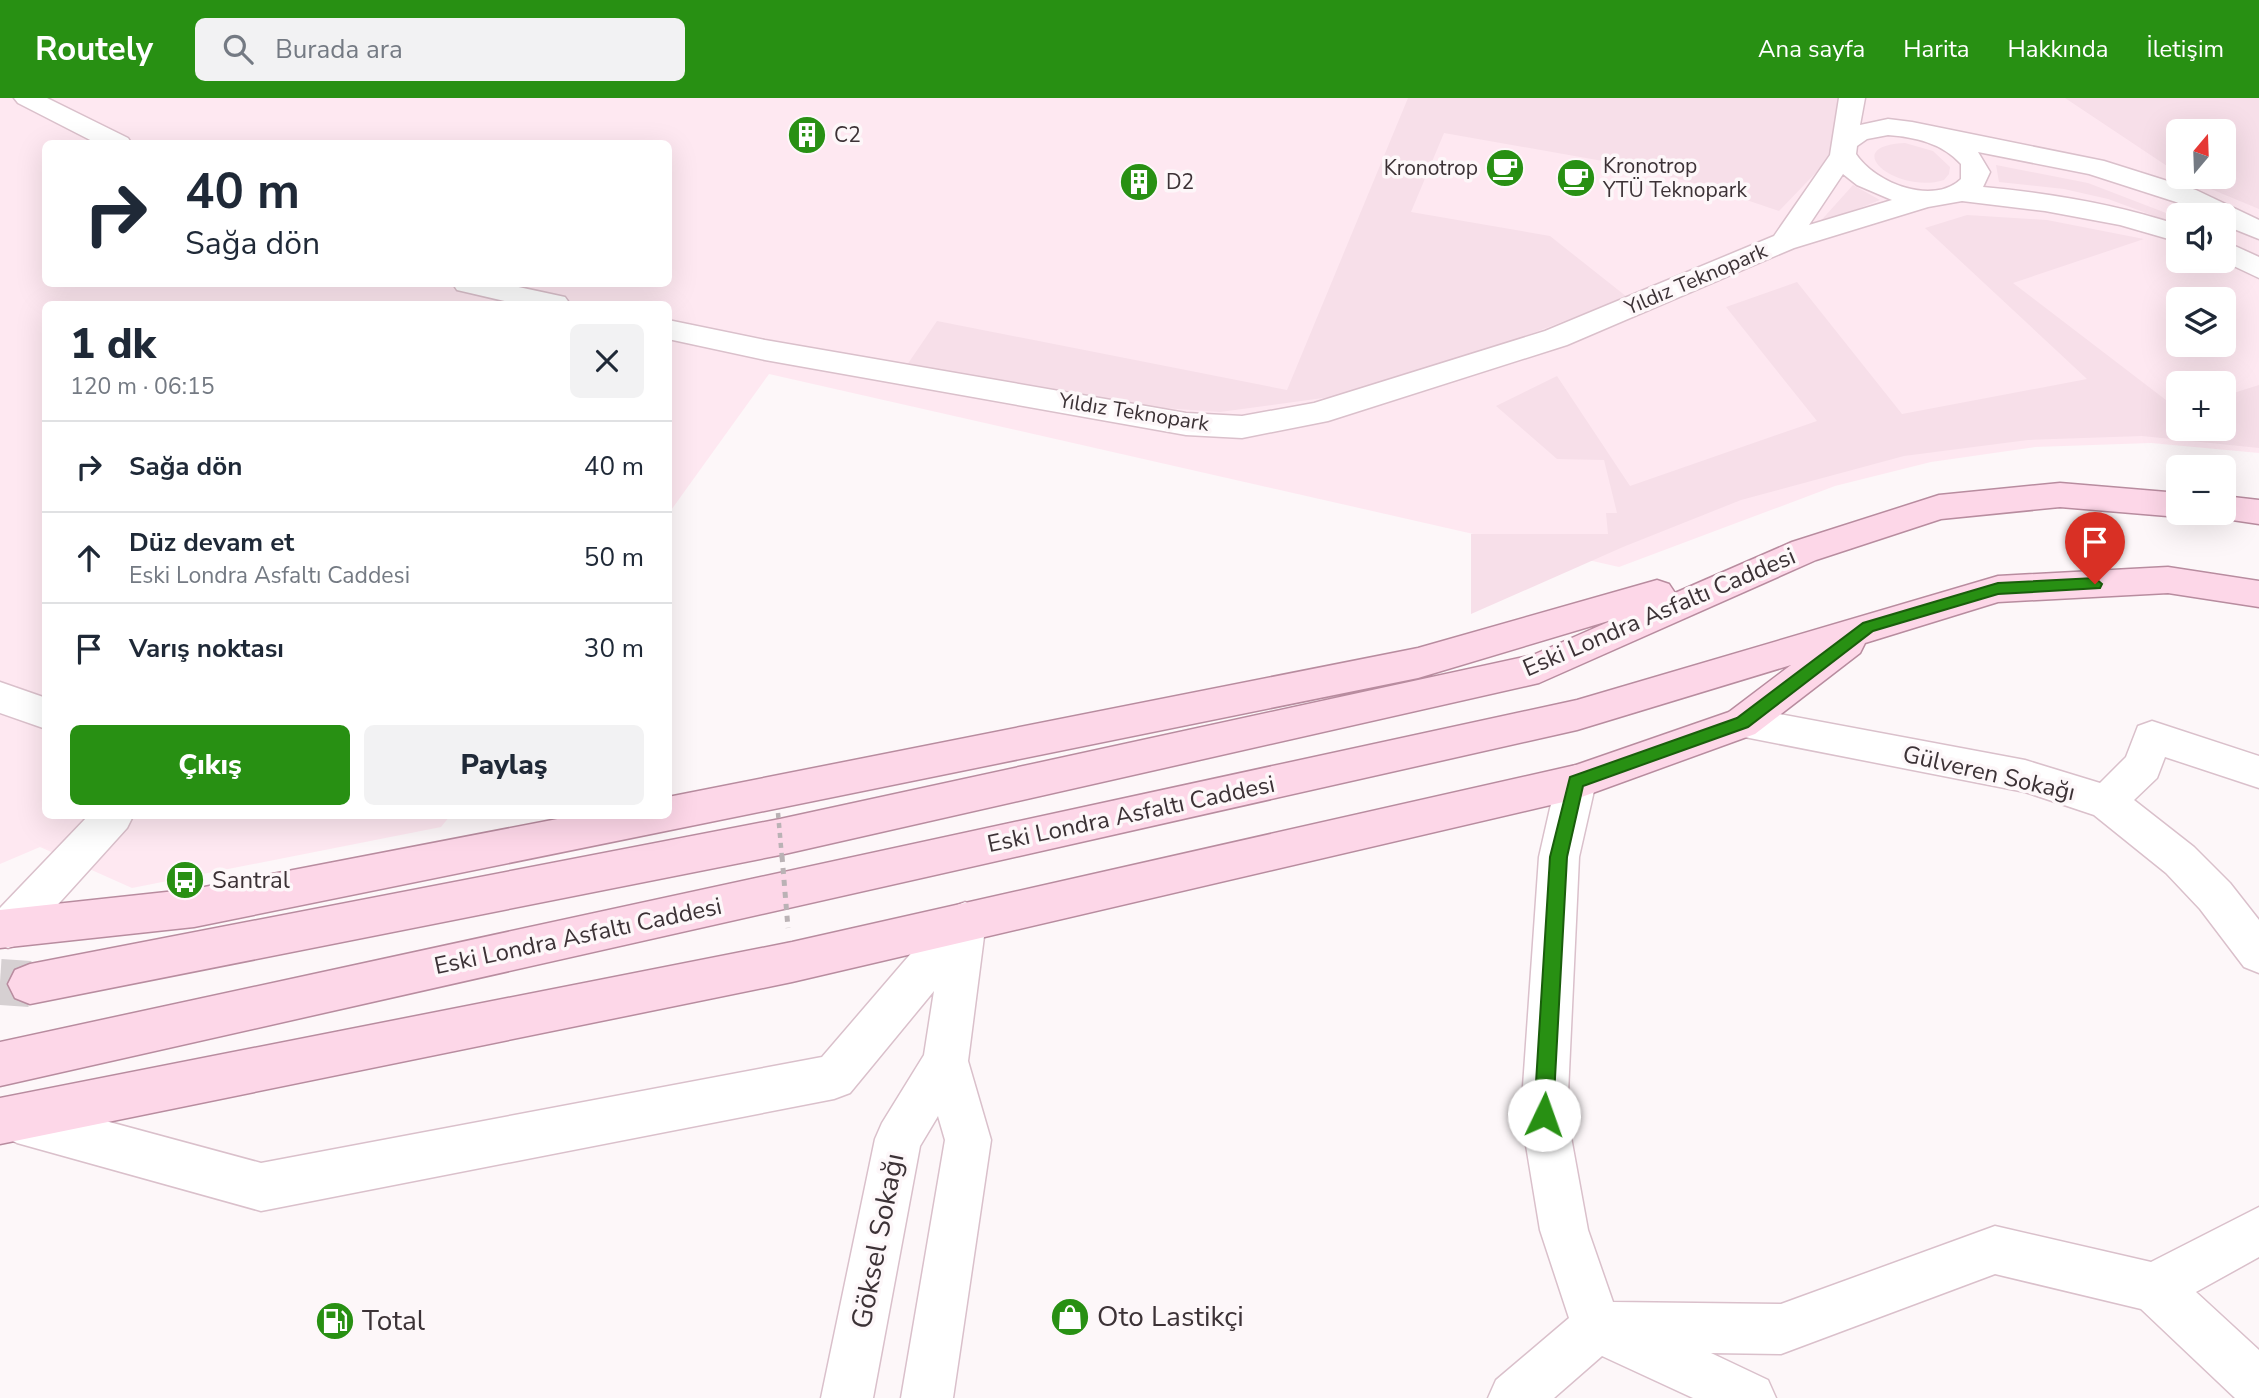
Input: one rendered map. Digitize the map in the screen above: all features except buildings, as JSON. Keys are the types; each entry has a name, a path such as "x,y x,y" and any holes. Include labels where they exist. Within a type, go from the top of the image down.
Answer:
{"main road":[{"name":"Eski Londra Asfaltı Caddesi","path":"30,984 780,837 1539,668 1804,551 1939,507 2060,495 2166,504"},
{"path":"2236,509 2259,512"},
{"path":"672,813 1418,663 1804,551"},
{"name":"Eski Londra Asfaltı Caddesi","path":"0,1064 1577,715 1998,589 2168,580 2259,594"},
{"path":"9,1121 792,961 1576,782 1742,723 1868,627"},
{"path":"4,929 194,908 644,819"}],"street":[{"path":"27,98 111,140"},
{"name":"Yıldız Teknopark","path":"1784,242 1844,149 1852,98"},
{"path":"1884,106 1921,132 1965,153 1974,164 1977,176 1974,186 1963,193"},
{"path":"1926,199 1881,188 1849,167 1844,149 1853,135 1868,129 1921,132 2095,167 2186,196 2259,231"},
{"path":"1963,193 2075,207 2137,219 2166,229"},
{"name":"Yıldız Teknopark","path":"672,330 765,349 1186,424 1242,427 1317,413 1556,338 1784,242 1926,199 1963,193"},
{"path":"2236,257 2259,269"},
{"path":"480,287 542,301"},
{"path":"0,697 42,713"},
{"name":"Gülveren Sokağı","path":"1742,723 2025,776 2107,802 2180,860 2216,897 2259,953"},
{"path":"2107,802 2143,766 2152,737 2259,772"},
{"path":"1576,782 1559,857 1544,1115 1564,1230 1597,1327 1750,1398"},
{"path":"4,929 110,819"},
{"path":"927,1398 968,1140 946,1062 965,922"},
{"path":"9,1121 261,1187 834,1077 965,922"},
{"name":"Göksel Sokağı","path":"847,1398 898,1139 946,1062"},
{"path":"2154,1287 2259,1231"},
{"path":"1514,1398 1597,1327 1781,1329 1996,1250 2154,1287 2259,1385"}],"path":[{"path":"778,813 788,928"}],"shaded area":[{"path":"0,98 2259,98 2259,453 2151,443 2035,447 1931,462 1835,486 1619,567 769,374 672,509 672,301 42,301 42,819 448,819 441,827 132,888 40,847 0,864"},
{"path":"1408,98 1842,98 1832,156 1779,211 1702,185 1614,163 1444,133 1411,212 1550,236 1627,297 1473,356 1345,395 1220,412 1135,406 907,365 937,321 1287,390"},
{"path":"2065,98 2259,98 2259,209 2211,189 2236,189 2236,119 2166,119 2166,165"},
{"path":"1905,143 1933,151 1950,167 1949,174 1944,180 1926,183 1893,176 1881,168 1875,160 1876,152 1885,146"},
{"path":"1996,165 2088,183 2166,213 2166,220 2108,199 2064,189 1999,182"},
{"path":"1853,185 1880,200 1817,225"},
{"path":"1967,215 2047,220 2144,239 2013,283 2166,400 2166,438 2142,436 2028,440 1904,456 1741,500 1623,547 1471,614 1471,534 1608,534 1606,513 1617,513 1604,460 1557,459 1496,406 1557,376 1630,486 1817,421 1726,307 1797,282 1902,414 2087,379 1925,228"},
{"path":"2259,385 2259,448 2191,441 2236,441 2236,392"}],"tunnel":[{"path":"0,982 30,984"}],"place":[{"name":"C2","path":"807,135"},
{"name":"Kronotrop","path":"1505,168"},
{"name":"Kronotrop YTÜ Teknopark","path":"1576,178"},
{"name":"D2","path":"1139,182"},
{"name":"Santral","path":"185,880"},
{"name":"Oto Lastikçi","path":"1070,1317"},
{"name":"Total","path":"335,1321"}],"route":[{"path":"1544,1115 1559,857 1576,782 1742,723 1868,627 1998,589 2095,584"}]}
